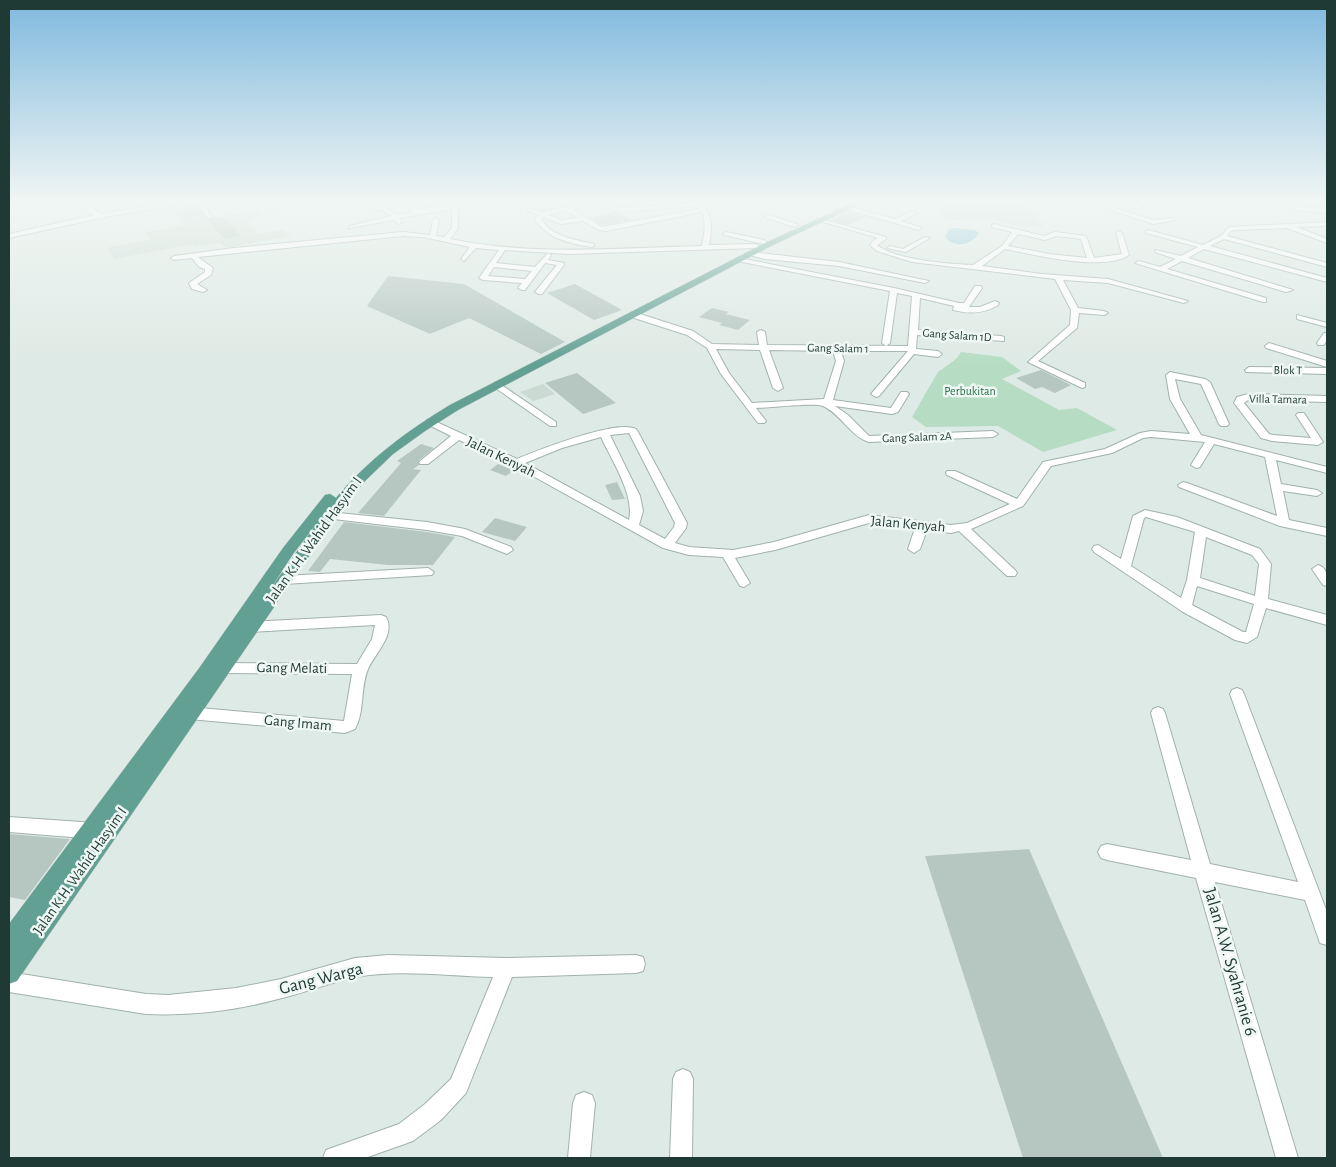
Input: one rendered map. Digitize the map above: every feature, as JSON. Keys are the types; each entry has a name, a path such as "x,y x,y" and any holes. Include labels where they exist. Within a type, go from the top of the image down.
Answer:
{"main road":[{"name":"Jalan K.H. Wahid Hasyim I","path":"9,942 99,832 222,668 251,627 296,552 339,486 357,467 392,438 461,399 737,257"},
{"name":"Jalan K.H. Wahid Hasyim I","path":"296,552 329,516 348,490 372,465 461,399 497,385 634,315 700,277 743,257"},
{"name":"Jalan K.H. Wahid Hasyim I","path":"9,972 99,832 206,672 283,573"}],"street":[{"path":"174,258 179,257"},
{"path":"195,257 202,265 209,268 208,273 193,283 195,287 203,290"},
{"path":"497,257 483,278 524,284 546,257"},
{"path":"771,257 848,266 925,281"},
{"path":"904,257 954,266 1112,282 1184,301"},
{"path":"975,267 989,257"},
{"path":"1082,257 1110,260 1118,257"},
{"path":"1177,257 1289,290"},
{"path":"1161,269 1185,257"},
{"path":"1240,257 1327,280"},
{"path":"1296,257 1327,266"},
{"path":"739,260 966,305 978,288"},
{"path":"540,292 562,264 543,261"},
{"path":"1139,263 1263,300"},
{"path":"491,266 537,269"},
{"path":"1315,277 1327,266"},
{"path":"1058,278 1075,310 1076,320 1072,329 1032,361 1082,385"},
{"path":"886,343 894,290"},
{"path":"876,394 912,349 916,295"},
{"path":"939,300 943,304 971,311 984,309 995,303"},
{"path":"1075,310 1104,313"},
{"path":"634,315 690,333 710,346 741,398 761,422"},
{"path":"1300,317 1327,325"},
{"path":"761,332 762,346 768,355 778,388"},
{"name":"Gang Salam 1D","path":"913,332 1002,339"},
{"path":"1321,343 1327,335"},
{"name":"Gang Salam 1","path":"710,346 912,349 938,354"},
{"path":"1269,346 1327,364"},
{"path":"826,402 840,359 835,349"},
{"name":"Blok T","path":"1249,370 1327,371"},
{"path":"1197,437 1176,399 1170,374 1205,382 1224,424"},
{"path":"497,385 552,424"},
{"path":"749,406 826,402 892,411 895,410 904,394"},
{"name":"Villa Tamara","path":"1301,416 1318,442 1265,436 1240,403 1240,399 1327,399"},
{"name":"Gang Salam 2A","path":"826,402 845,417 864,438 869,439 993,434"},
{"name":"Jalan Kenyah","path":"430,422 517,463 667,546 689,551 727,554 776,546 869,519 922,526 962,528 979,524 1019,504 1047,464 1108,451 1145,434 1197,437 1327,470"},
{"path":"517,463 544,452 604,433 634,431 681,523 680,528 667,546"},
{"path":"604,433 634,496 637,511 633,528"},
{"path":"424,462 458,436"},
{"path":"1196,465 1210,440"},
{"path":"1270,454 1284,522"},
{"path":"951,473 1019,504"},
{"path":"1183,485 1284,522 1327,532"},
{"path":"1277,487 1317,493"},
{"path":"1098,549 1125,567 1185,606 1233,635 1247,638 1252,634 1261,602 1264,564 1260,556 1252,550 1173,520 1144,513 1139,516 1125,567"},
{"path":"329,516 427,526 465,533 507,550"},
{"path":"914,549 922,526"},
{"path":"962,528 1011,573"},
{"path":"1185,606 1193,580 1200,531"},
{"path":"727,554 744,582"},
{"path":"1318,569 1327,582"},
{"path":"283,573 392,574 428,572"},
{"path":"1193,580 1261,602 1327,620"},
{"path":"251,627 381,620 381,633 361,669"},
{"name":"Gang Melati","path":"222,668 361,669"},
{"name":"Gang Imam","path":"189,713 345,727 350,725 352,719 361,669"},
{"path":"1237,694 1327,936"},
{"path":"1107,852 1204,871 1158,713"},
{"path":"9,824 99,832"},
{"name":"Jalan A.W. Syahranie 6","path":"1287,1158 1204,871 1311,892"},
{"name":"Gang Warga","path":"9,982 146,1004 168,1005 236,998 263,993 355,968 388,964 506,968 636,964"},
{"path":"334,1158 405,1132 433,1112 459,1086 506,968"},
{"path":"681,1158 682,1078"},
{"path":"579,1158 584,1103"}],"shaded area":[{"path":"543,384 555,394 533,401 520,392"}],"green space":[{"name":"Perbukitan","path":"961,352 1002,357 1021,371 1002,379 1059,410 1077,408 1117,430 1043,452 998,426 926,427 912,417 938,372 956,359"}],"building":[{"path":"388,276 464,284 565,342 541,354 469,318 430,334 367,306"},
{"path":"575,284 622,310 594,320 547,293"},
{"path":"712,308 729,312 726,314 750,320 738,330 719,325 722,323 699,317"},
{"path":"1041,370 1071,385 1055,393 1042,387 1035,389 1016,378"},
{"path":"577,373 616,403 583,414 545,383"},
{"path":"421,444 434,448 418,461 419,465 413,469 421,470 384,516 358,513 401,463 397,461"},
{"path":"498,464 514,470 506,476 490,470"},
{"path":"617,482 625,499 612,500 605,485"},
{"path":"495,518 527,527 515,541 482,532"},
{"path":"344,522 455,537 433,565 388,565 330,559 320,572 308,571"},
{"path":"9,834 70,839 25,900 9,897"},
{"path":"1029,849 1163,1158 1023,1158 925,856"}]}
